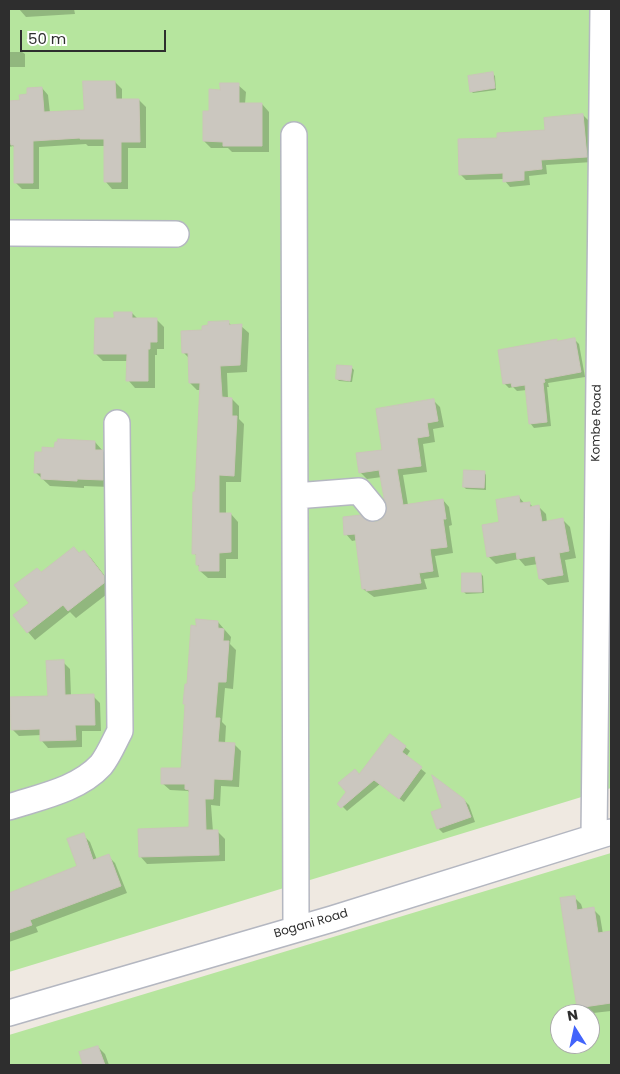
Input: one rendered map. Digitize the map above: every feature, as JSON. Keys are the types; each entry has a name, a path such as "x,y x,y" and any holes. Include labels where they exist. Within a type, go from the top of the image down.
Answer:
{"street":[{"name":"Kombe Road","path":"602,834 603,9"},
{"path":"294,136 296,928"},
{"path":"9,233 176,234"},
{"path":"9,807 66,788 85,777 100,765 110,751 120,731 117,422"},
{"path":"295,496 359,492 373,508"},
{"name":"Bogani Road","path":"9,1013 332,919 602,834"}],"green space":[{"path":"9,9 611,9 611,788 9,972"},
{"path":"611,853 611,1065 9,1065 9,1035"}],"building":[{"path":"493,72 495,88 470,92 468,76"},
{"path":"83,81 115,81 116,99 139,99 140,142 121,142 121,182 104,182 104,139 80,138 33,141 33,183 14,183 14,145 11,145 9,140 9,101 20,100 19,95 27,94 27,88 42,87 44,112 84,110"},
{"path":"220,83 239,83 239,103 262,103 262,146 223,146 223,142 203,141 203,111 209,111 209,89 220,90"},
{"path":"583,114 587,157 541,160 542,169 524,171 524,180 503,182 503,173 459,175 458,139 497,138 497,133 545,130 544,118"},
{"path":"114,312 132,312 132,318 157,318 157,342 150,342 150,349 148,349 148,381 126,381 127,354 94,354 95,318 114,318"},
{"path":"229,321 229,325 242,324 240,365 220,366 222,397 232,398 232,416 237,416 234,476 219,475 219,513 231,513 231,552 219,553 219,571 199,571 199,565 196,565 196,554 192,554 193,492 195,492 200,383 189,383 188,353 182,353 181,331 202,330 202,326 208,325 208,322"},
{"path":"575,338 581,372 544,379 547,422 529,424 525,385 512,387 511,383 503,384 498,350 557,339 557,341"},
{"path":"337,365 352,366 350,381 336,379"},
{"path":"434,399 438,421 427,423 429,436 417,438 421,466 397,469 403,505 443,499 446,519 443,519 447,547 430,549 433,571 419,573 421,583 366,591 366,589 362,589 355,534 344,535 343,517 360,515 368,521 376,522 382,519 386,513 387,506 379,470 359,473 356,453 382,450 376,409"},
{"path":"58,439 95,441 95,450 103,450 103,480 41,479 41,473 34,473 35,452 42,452 42,447 54,448 55,442"},
{"path":"464,470 485,471 484,488 463,487"},
{"path":"519,496 520,503 530,502 530,507 539,505 542,522 563,518 569,551 559,553 563,575 539,579 535,556 517,559 516,552 487,557 482,525 499,522 496,500"},
{"path":"74,547 79,553 84,550 104,576 104,583 68,611 63,605 27,633 13,615 29,603 14,585 37,568 41,572"},
{"path":"462,573 481,573 482,592 462,592"},
{"path":"196,619 218,621 218,628 224,629 223,641 229,641 226,682 218,682 215,718 220,718 218,742 235,743 232,780 214,779 213,799 205,799 206,830 218,830 219,855 139,857 138,829 189,827 189,790 185,789 185,784 161,784 161,768 181,768 185,684 187,684 191,625 196,626"},
{"path":"64,660 65,695 94,694 95,725 75,725 76,740 40,741 40,729 11,730 10,697 48,696 46,661"},
{"path":"390,734 406,746 402,752 422,767 399,799 374,780 341,808 337,804 346,792 338,783 355,769 359,774"},
{"path":"432,775 464,799 471,817 437,829 431,812 442,808"},
{"path":"84,833 93,860 109,854 121,886 30,920 32,925 9,933 9,893 77,866 67,839"},
{"path":"575,896 577,910 594,907 598,933 611,931 611,1003 576,1004 560,898"},
{"path":"98,1046 105,1065 83,1065 79,1052"}]}
